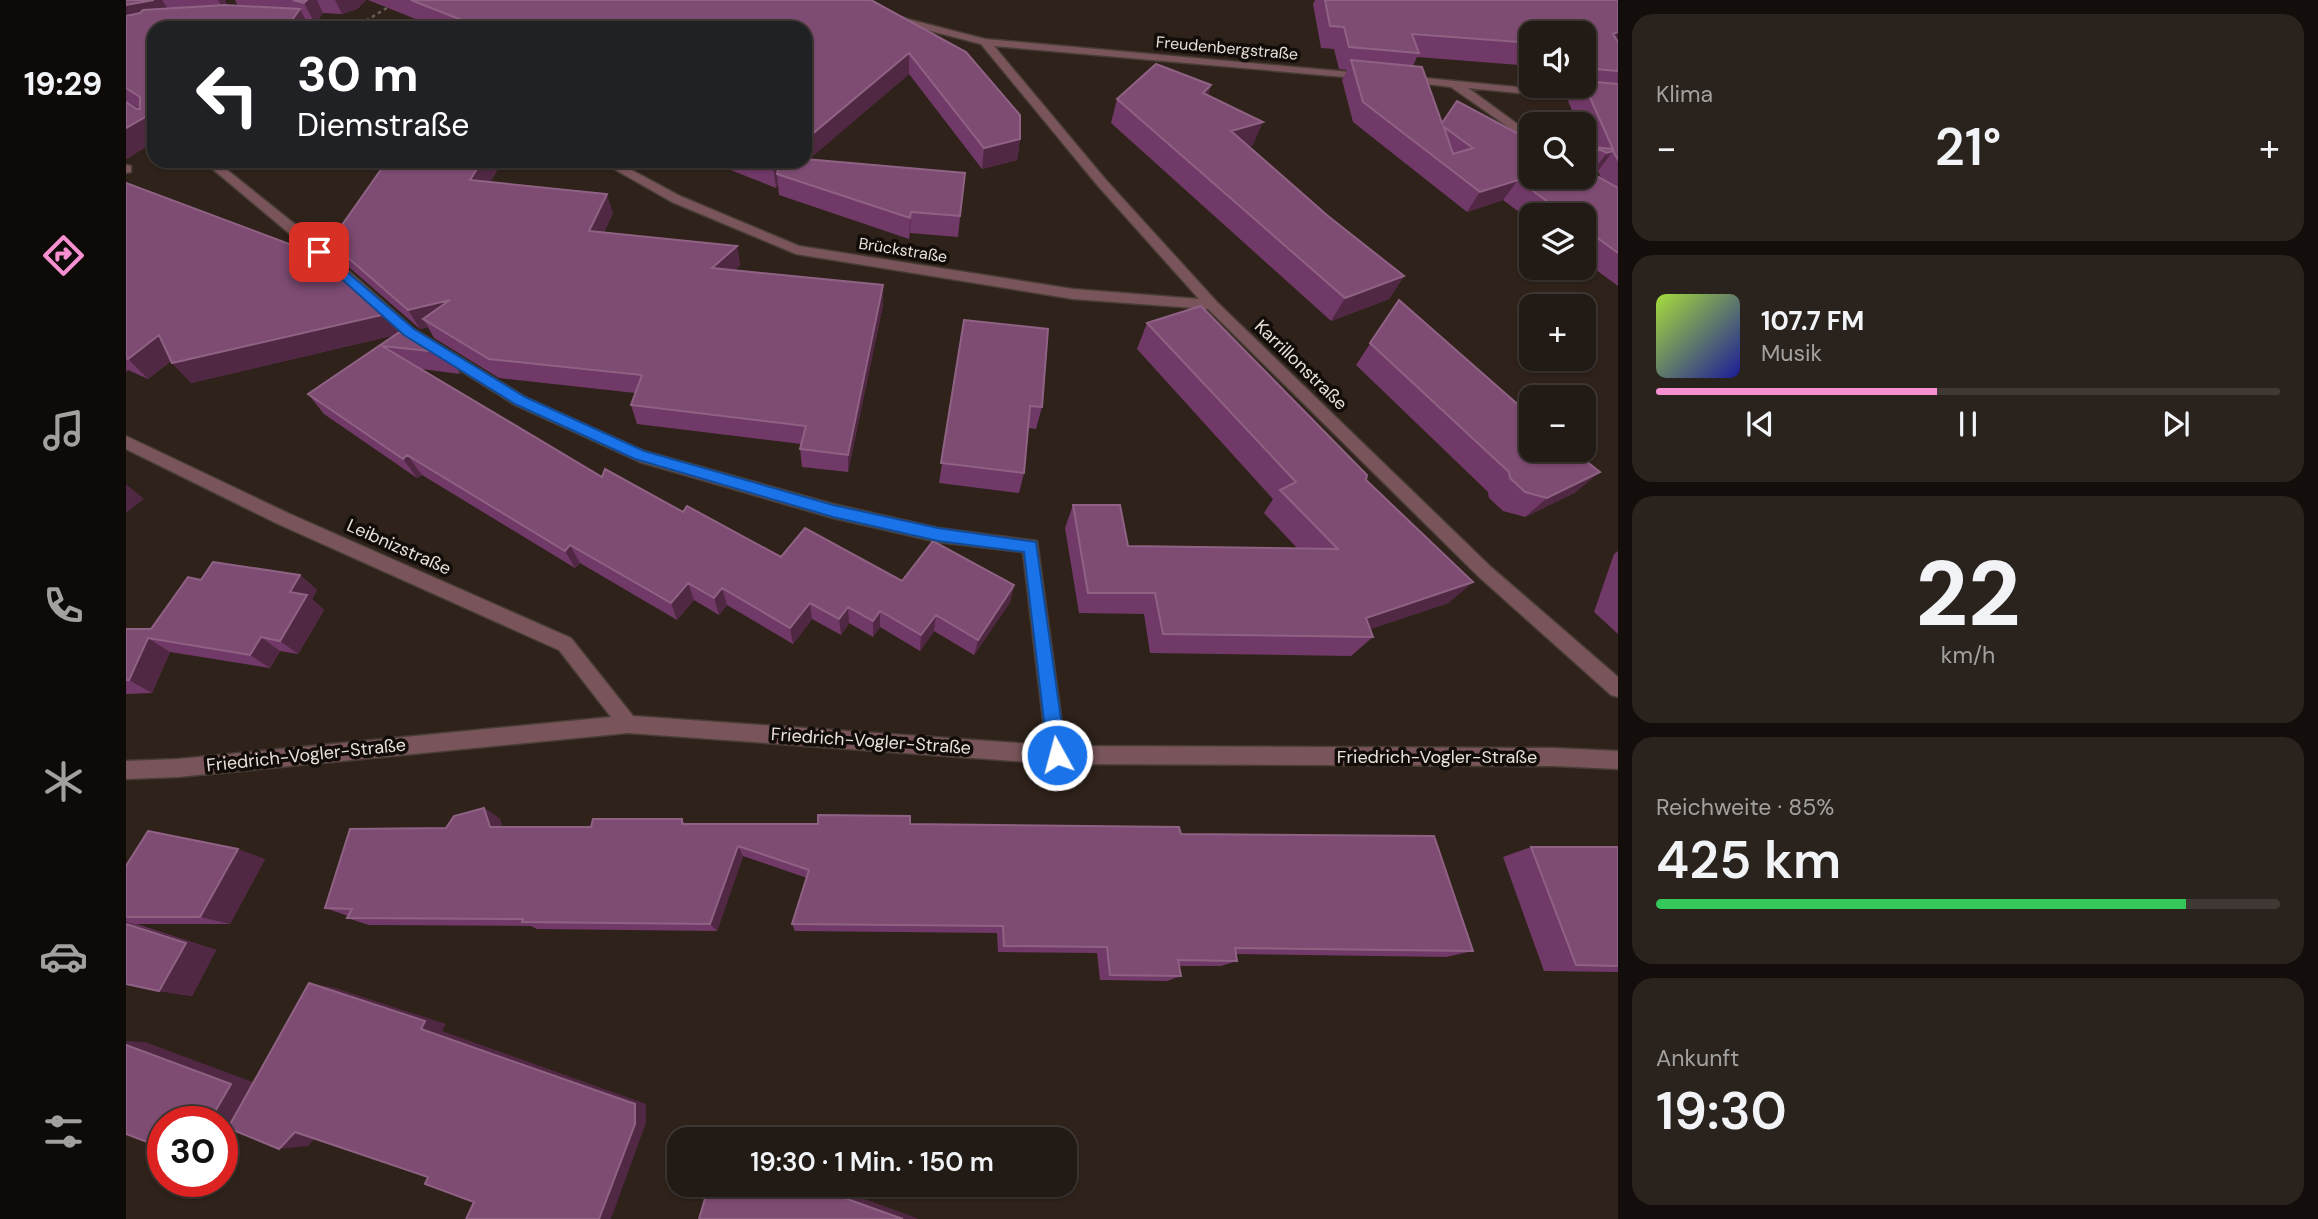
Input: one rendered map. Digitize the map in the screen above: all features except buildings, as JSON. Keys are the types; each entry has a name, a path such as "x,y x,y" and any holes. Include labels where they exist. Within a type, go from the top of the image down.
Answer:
{"street":[{"name":"Freudenbergstraße","path":"876,12 985,42 1384,78"},
{"name":"Karrillonstraße","path":"985,42 1102,183 1212,305 1485,572 1618,689"},
{"path":"1398,79 1618,100"},
{"path":"1453,84 1519,131"},
{"path":"218,168 302,236 409,332 520,401 640,456 833,511 938,535 1031,546 1057,755"},
{"name":"Brückstraße","path":"619,168 677,199 796,250 1073,294 1212,305"},
{"name":"Leibnizstraße","path":"126,442 284,519 565,644 628,724"},
{"name":"Friedrich-Vogler-Straße","path":"126,770 177,768 628,724 1057,755 1540,757 1618,760"}],"path":[{"path":"366,21 400,0"}],"route":[{"path":"319,252 409,332 520,401 640,456 833,511 938,535 1031,546 1057,755"}]}
